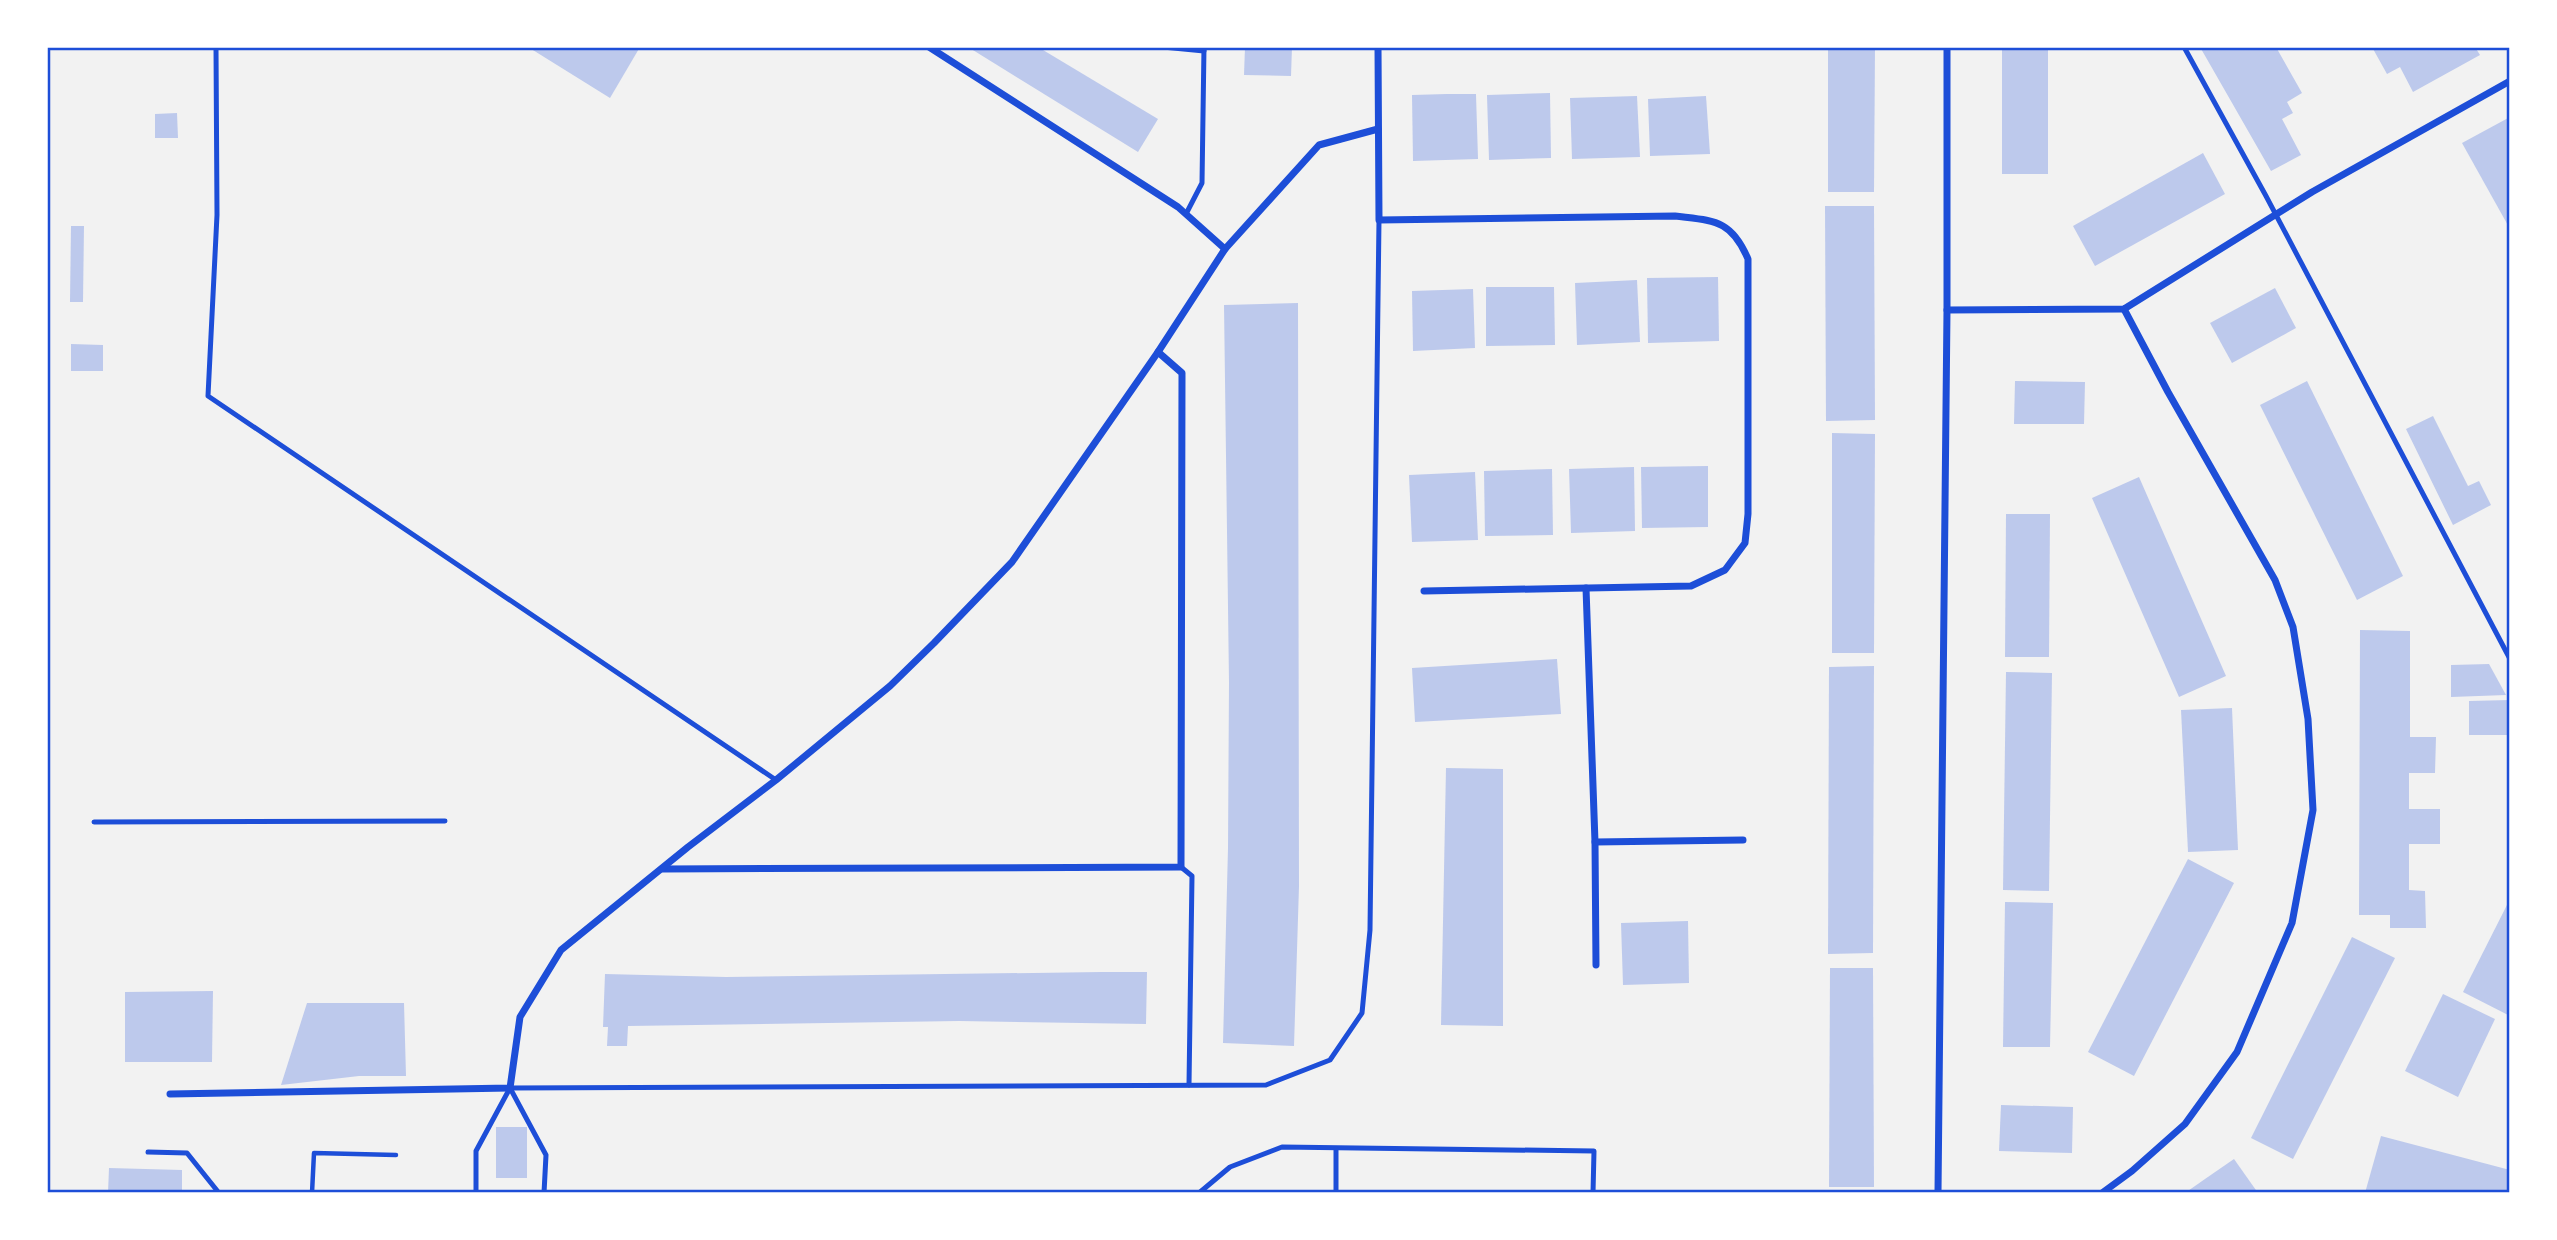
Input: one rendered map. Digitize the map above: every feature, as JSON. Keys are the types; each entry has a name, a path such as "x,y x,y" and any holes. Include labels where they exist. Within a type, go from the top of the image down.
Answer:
{"street":[{"path":"929,47 1186,214 1225,249"},
{"path":"1378,47 1379,220 1675,216 1719,222 1740,239 1748,259 1748,514 1745,543 1725,570 1691,586 1424,591"},
{"path":"1938,1193 1947,47"},
{"path":"1947,310 2124,309 2275,215 2510,81"},
{"path":"170,1094 510,1088 520,1017 561,950 890,686 1012,562 1158,352 1225,249 1319,145 1378,129"},
{"path":"2102,1193 2132,1171 2185,1124 2237,1052 2291,923 2313,810 2308,719 2293,627 2274,580 2124,309"},
{"path":"663,869 1181,867 1182,373 1158,352"},
{"path":"1586,588 1595,842 1596,965"},
{"path":"1595,842 1743,840"}],"lane":[{"path":"216,47 217,215 208,396 776,780"},
{"path":"1163,47 1204,49 1202,183 1186,214"},
{"path":"2184,47 2510,659"},
{"path":"510,1088 1266,1085 1330,1060 1362,1013 1370,930 1379,220"},
{"path":"94,822 444,821"},
{"path":"1181,867 1192,876 1189,1085"},
{"path":"476,1193 476,1151 510,1088"},
{"path":"510,1088 546,1154 544,1193"},
{"path":"1199,1193 1230,1167 1282,1147 1594,1151 1593,1193"},
{"path":"1336,1149 1336,1193"},
{"path":"148,1152 187,1153 219,1193"}],"path":[{"path":"312,1193 314,1153 396,1155"}],"building":[{"path":"528,47 640,47 610,98"},
{"path":"968,47 1038,47 1158,119 1138,152"},
{"path":"1245,47 1292,47 1291,76 1244,75"},
{"path":"1828,47 1875,47 1874,192 1828,192"},
{"path":"2002,47 2048,47 2048,174 2002,174"},
{"path":"2200,47 2276,47 2302,93 2287,102 2293,113 2282,119 2301,155 2271,171"},
{"path":"2372,47 2475,47 2480,55 2413,92 2400,67 2387,74"},
{"path":"1550,93 1551,158 1489,160 1487,95"},
{"path":"1476,94 1478,159 1413,161 1412,95"},
{"path":"1637,96 1640,157 1572,159 1570,98"},
{"path":"1706,96 1710,154 1650,156 1648,99"},
{"path":"177,113 178,138 155,138 155,114"},
{"path":"2510,117 2510,229 2462,143"},
{"path":"2203,153 2225,194 2095,266 2073,226"},
{"path":"1825,206 1874,206 1875,420 1826,421"},
{"path":"71,226 84,226 83,302 70,302"},
{"path":"1718,277 1719,341 1648,343 1647,278"},
{"path":"1637,280 1640,342 1577,345 1575,283"},
{"path":"1486,287 1554,287 1555,345 1486,346"},
{"path":"2275,288 2296,328 2232,363 2210,323"},
{"path":"1473,289 1475,348 1413,351 1412,291"},
{"path":"1298,303 1299,886 1294,1046 1223,1043 1229,682 1224,305"},
{"path":"71,344 103,345 103,371 71,371"},
{"path":"2015,381 2085,382 2084,424 2014,424"},
{"path":"2307,381 2403,576 2357,600 2260,405"},
{"path":"2433,416 2468,486 2479,481 2491,505 2453,525 2406,429"},
{"path":"1832,433 1875,434 1874,653 1832,653"},
{"path":"1708,466 1708,527 1642,528 1641,467"},
{"path":"1634,467 1635,531 1571,533 1569,469"},
{"path":"1552,469 1553,535 1485,536 1484,471"},
{"path":"1475,472 1478,540 1412,542 1409,475"},
{"path":"2139,477 2226,676 2179,697 2092,498"},
{"path":"2006,514 2050,514 2049,657 2005,657"},
{"path":"2360,630 2410,631 2410,737 2436,737 2435,773 2409,773 2409,809 2440,809 2440,844 2409,844 2409,890 2425,891 2426,928 2390,928 2390,915 2359,915"},
{"path":"1557,659 1561,714 1415,722 1412,668"},
{"path":"2489,664 2506,695 2451,697 2451,665"},
{"path":"1874,666 1873,953 1828,954 1829,667"},
{"path":"2006,672 2052,673 2049,891 2003,890"},
{"path":"2510,700 2510,735 2469,735 2469,701"},
{"path":"2232,708 2238,850 2188,852 2181,710"},
{"path":"1446,768 1503,769 1503,1026 1441,1025"},
{"path":"2188,859 2234,883 2134,1076 2088,1052"},
{"path":"2510,899 2510,1016 2463,992"},
{"path":"2005,902 2053,903 2050,1047 2003,1047"},
{"path":"1688,921 1689,983 1623,985 1621,923"},
{"path":"2352,937 2395,958 2293,1159 2251,1138"},
{"path":"1830,968 1873,968 1874,1187 1829,1187"},
{"path":"1147,972 1146,1024 959,1021 628,1026 627,1046 607,1046 608,1027 603,1027 605,974 726,977"},
{"path":"213,991 212,1062 125,1062 125,992"},
{"path":"2443,994 2495,1019 2458,1097 2405,1071"},
{"path":"307,1003 404,1003 406,1076 359,1076 281,1085"},
{"path":"2001,1105 2073,1107 2072,1153 1999,1151"},
{"path":"496,1127 527,1127 527,1178 496,1178"},
{"path":"2381,1136 2510,1170 2510,1193 2365,1193"},
{"path":"2234,1159 2258,1193 2185,1193 2205,1179"},
{"path":"109,1168 182,1170 182,1193 108,1193"}]}
